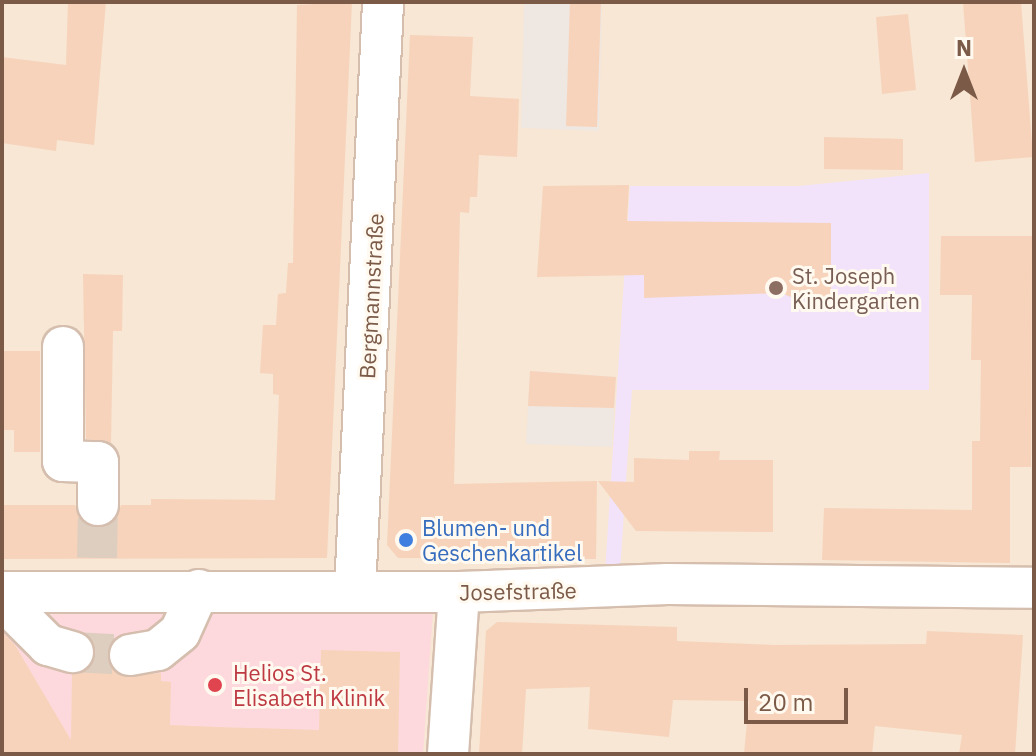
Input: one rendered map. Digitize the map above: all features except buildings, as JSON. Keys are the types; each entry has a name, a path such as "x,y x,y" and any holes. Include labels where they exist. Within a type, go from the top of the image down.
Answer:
{"street":[{"name":"Bergmannstraße","path":"355,590 383,2"},
{"path":"63,347 63,461 98,462 98,505"},
{"name":"Josefstraße","path":"2,592 96,574 199,590 459,592 668,584 1034,588"},
{"path":"130,655 170,642 180,632 199,590"},
{"path":"448,754 459,592"},
{"path":"2,599 48,645 73,652"}],"shaded area":[{"path":"2,2 1034,2 1034,754 2,754"},
{"path":"524,2 602,2 599,131 521,128"},
{"name":"St. Joseph Kindergarten","path":"929,173 929,390 632,390 619,588 604,588 630,186 799,186"},
{"path":"530,371 616,377 612,447 526,444"},
{"name":"Helios St. Elisabeth Klinik","path":"433,610 423,754 2,754 2,615"}],"tunnel":[{"path":"97,558 98,505"},
{"path":"73,652 130,655"}],"place":[{"name":"St. Joseph Kindergarten","path":"776,288"},
{"name":"Blumen- und Geschenkartikel","path":"406,540"},
{"name":"Helios St. Elisabeth Klinik","path":"215,685"}]}
